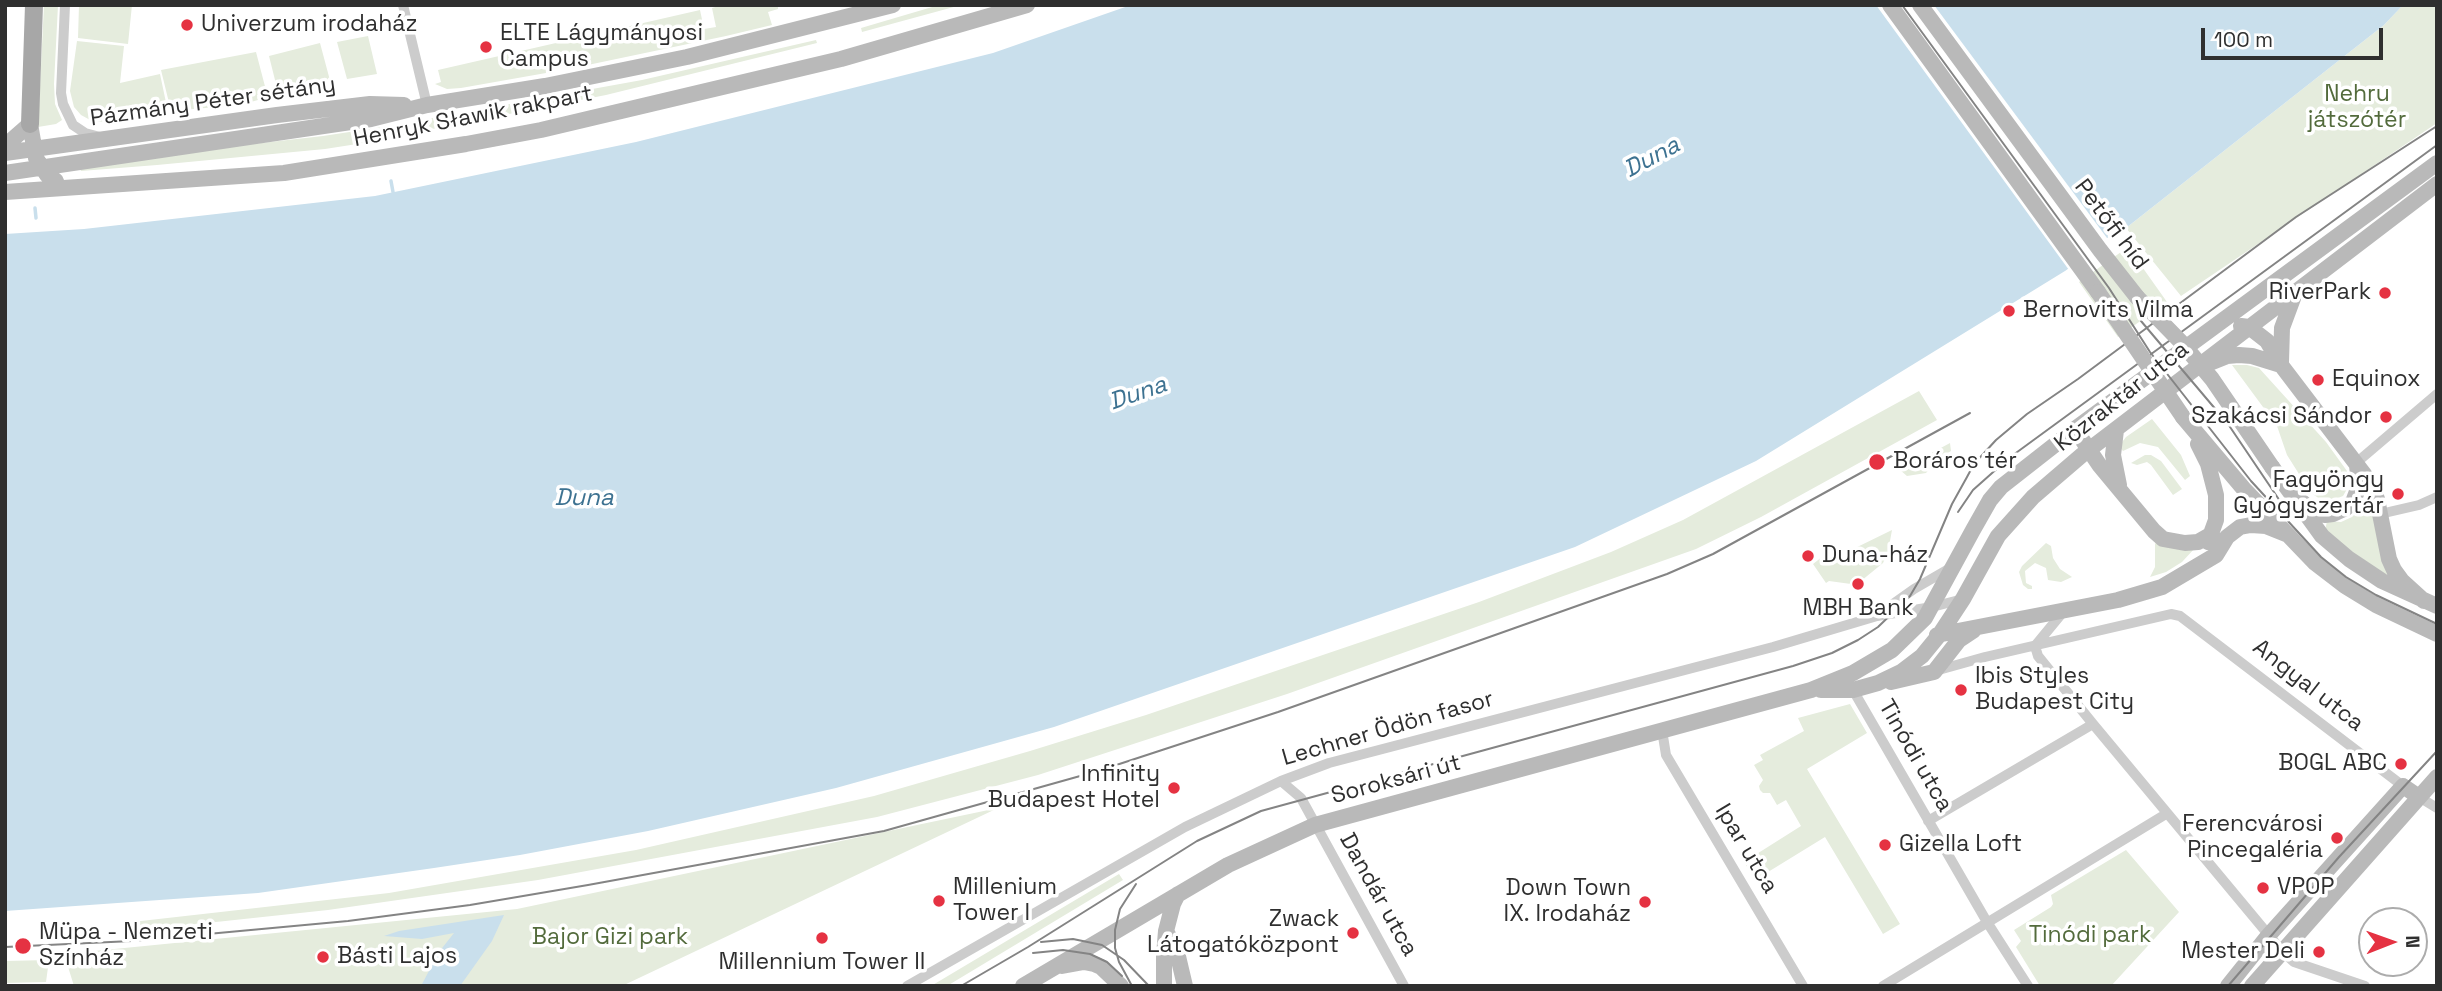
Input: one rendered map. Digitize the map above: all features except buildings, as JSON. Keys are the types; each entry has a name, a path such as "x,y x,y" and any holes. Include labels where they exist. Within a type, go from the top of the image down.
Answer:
{"main road":[{"path":"34,5 30,124 34,149 41,168 56,181"},
{"name":"Pázmány Péter sétány","path":"8,172 358,121 427,105 545,86 687,57 893,5"},
{"name":"Henryk Sławik rakpart","path":"5,192 284,173 491,140 841,59 1027,5"},
{"path":"1890,5 2098,292 2183,417 2243,488 2315,563 2345,586 2437,634"},
{"name":"Petőfi híd","path":"1920,5 2100,250 2137,297 2212,379 2272,467"},
{"name":"Pázmány Péter sétány","path":"5,153 370,104 427,105"},
{"path":"5,146 30,124"},
{"name":"Közraktár utca","path":"1892,650 1917,628 1932,607 1990,500 2001,487 2075,429 2437,163"},
{"name":"Henryk Sławik rakpart","path":"8,172 82,187"},
{"name":"Közraktár utca","path":"1878,683 1901,672 1922,656 1963,599 1998,536 2032,497 2089,449 2437,184"},
{"path":"2281,365 2280,344 2283,328 2295,293"},
{"path":"2249,327 2253,297"},
{"path":"2217,324 2249,327 2267,341 2281,365 2372,488 2394,570 2402,581 2430,603"},
{"path":"2197,369 2227,356 2239,355 2281,365"},
{"path":"2183,417 2208,464 2216,495 2216,520 2212,534 2187,573"},
{"path":"2075,429 2163,539 2185,543 2198,542 2212,534"},
{"path":"2116,430 2113,455 2119,487"},
{"path":"2272,467 2307,508 2325,515 2333,514 2353,502 2359,486 2356,463"},
{"path":"2272,467 2322,536 2349,559 2382,581 2430,603"},
{"path":"1892,650 1940,634 2063,612 2162,587 2216,555 2227,537 2240,527 2266,526 2286,534"},
{"path":"1878,683 1902,681 1934,672 1959,640 1980,626"},
{"name":"Soroksári út","path":"1023,986 1249,854 1315,825 1811,690 1853,673 1892,650"},
{"name":"Soroksári út","path":"1811,690 1853,690 1878,683"},
{"path":"2252,986 2437,778"},
{"path":"2228,986 2268,936 2403,786 2419,797"},
{"path":"1164,986 1167,931 1178,894"},
{"path":"1149,911 1167,931 1177,952 1185,986"},
{"path":"1046,971 1089,962 1101,967 1121,986"}],"street":[{"path":"65,5 61,93 66,115 78,129 94,136 110,138"},
{"path":"403,5 427,105"},
{"path":"2356,463 2437,394"},
{"path":"2380,514 2418,505 2437,497"},
{"name":"Lechner Ödön fasor","path":"1877,616 1914,589 1954,566"},
{"name":"Lechner Ödön fasor","path":"907,986 1185,827 1281,781 1329,763 1773,648 1877,616 1963,599"},
{"path":"1934,672 2035,646 2063,612"},
{"name":"Angyal utca","path":"2035,646 2171,614 2186,619 2403,786"},
{"path":"2035,646 2038,656 2093,724 2282,951 2294,962 2365,986"},
{"name":"Tinódi utca","path":"1853,690 1987,922 2028,986"},
{"path":"1928,821 2093,724"},
{"name":"Ipar utca","path":"1662,730 1666,755 1803,986"},
{"name":"Dandár utca","path":"1281,781 1301,798 1404,986"},
{"path":"2419,797 2437,808"},
{"path":"1883,986 2166,814"}],"green space":[{"path":"44,5 58,5 54,84 55,104 62,120 56,124 38,127"},
{"path":"79,5 132,5 128,44 78,38"},
{"path":"722,5 778,5 778,9 768,12 772,25 726,36 583,66 580,55 545,62 546,73 461,88 447,89 435,84 441,82 438,70 700,10 704,29 716,27 712,8"},
{"path":"939,5 961,5 862,32 861,28"},
{"name":"Nehru játszótér","path":"2403,5 2437,5 2437,123 2181,296 2126,228 2384,25"},
{"path":"368,36 377,74 347,79 337,42"},
{"path":"816,40 817,43 606,95 412,133 410,122 642,80"},
{"path":"77,41 124,46 120,83 160,74 168,112 108,122 92,121 81,115 74,107 70,91"},
{"path":"320,43 332,88 287,95 286,91 278,92 269,56"},
{"path":"256,52 267,94 257,95 258,100 240,105 171,111 161,70"},
{"path":"402,124 404,135 386,139 384,129 368,131 370,142 325,149 157,165 80,169 173,153"},
{"path":"2128,247 2167,302 2118,337 2079,282"},
{"path":"2232,365 2259,368 2326,442 2347,471 2347,489 2343,496 2330,501 2311,493 2287,455 2277,426"},
{"path":"1919,391 1937,420 1761,517 1696,549 1287,694 1038,775 877,817 538,880 328,910 132,931 132,922 389,893 636,850 874,796 1030,751 1146,715 1479,602 1611,552 1683,520"},
{"path":"2152,419 2181,455 2190,476 2185,480 2158,447 2140,443 2123,451 2119,446 2126,437"},
{"path":"1950,443 1951,451 1937,460 1926,473 1907,476 1900,470"},
{"path":"2145,455 2151,455 2161,461 2182,489 2173,495 2151,465 2147,462 2137,465 2131,463"},
{"path":"2369,489 2388,576 2325,531 2327,521 2341,522 2352,517 2359,510"},
{"path":"1892,530 1883,563 1861,581 1851,584 1829,581 1826,583 1813,564 1827,553 1830,556 1843,548 1847,552"},
{"path":"2157,541 2195,548 2182,562 2166,572 2150,577 2155,567"},
{"path":"2046,543 2051,546 2053,558 2060,569 2072,577 2061,582 2048,580 2046,568 2035,563 2025,571 2026,583 2032,586 2032,589 2028,589 2023,585 2019,572"},
{"path":"1850,704 1867,733 1807,769 1900,924 1883,934 1825,837 1755,880 1744,862 1801,826 1786,800 1777,805 1770,793 1760,790 1759,786 1763,780 1754,765 1763,760 1760,755 1804,731 1798,718"},
{"name":"Bajor Gizi park","path":"998,808 622,986 74,986 64,954 517,909"},
{"name":"Tinódi park","path":"2126,850 2179,912 2111,986 2040,986 2016,947 2021,941 2014,930 2051,907 2051,895"},
{"path":"1119,874 1123,880 947,986 931,986"},
{"path":"49,960 46,982 5,983 5,961"}],"water":[{"name":"Duna","path":"1131,5 2403,5 2384,25 2126,228 2065,271 1756,461 1575,547 1054,727 836,788 648,831 434,868 258,893 5,911 5,234 84,229 375,196 636,142 993,53"},
{"path":"504,915 492,941 460,986 421,986 439,952 454,933 422,939 384,936 399,931"}],"pier":[{"path":"1876,5 1934,5 2107,238 2113,235 2116,240 2065,275 2069,270"}],"waterway":[{"path":"391,181 393,192"},
{"path":"35,208 36,218"}],"tram line":[{"path":"1902,5 2109,288 2150,352 2251,481 2321,557 2346,577 2376,595 2437,624"},
{"path":"961,986 1197,841 1261,811 1793,666 1832,653 1858,640 1878,627 1910,596 1952,504 1974,464 1996,440 2027,414 2296,217 2437,126"},
{"path":"1958,512 1973,490 2009,458 2437,145"},
{"path":"2141,321 2228,424 2282,504"},
{"path":"5,947 132,941 348,921 470,905 884,831 1098,771 1278,712 1667,574 1713,554 1970,413"},
{"path":"2228,986 2339,857 2437,751"},
{"path":"1132,986 1119,962 1115,948 1115,930 1120,909 1136,884"},
{"path":"1041,942 1073,939 1102,945 1124,960 1149,986"},
{"path":"1033,953 1063,950 1090,954 1107,962 1122,976"}],"place":[{"name":"Univerzum irodaház","path":"187,25"},
{"name":"ELTE Lágymányosi Campus","path":"486,47"},
{"name":"RiverPark","path":"2385,293"},
{"name":"Bernovits Vilma","path":"2009,311"},
{"name":"Equinox","path":"2318,380"},
{"name":"Szakácsi Sándor","path":"2386,417"},
{"name":"Boráros tér","path":"1877,462"},
{"name":"Fagyöngy Gyógyszertár","path":"2398,494"},
{"name":"Duna-ház","path":"1808,556"},
{"name":"MBH Bank","path":"1858,584"},
{"name":"Ibis Styles Budapest City","path":"1961,690"},
{"name":"BOGL ABC","path":"2401,764"},
{"name":"Infinity Budapest Hotel","path":"1174,788"},
{"name":"Ferencvárosi Pincegaléria","path":"2337,838"},
{"name":"Gizella Loft","path":"1885,845"},
{"name":"VPOP","path":"2263,888"},
{"name":"Millenium Tower I","path":"939,901"},
{"name":"Down Town IX. Irodaház","path":"1645,902"},
{"name":"Zwack Látogatóközpont","path":"1353,933"},
{"name":"Millennium Tower II","path":"822,938"},
{"name":"Müpa - Nemzeti Színház","path":"23,946"},
{"name":"Mester Deli","path":"2319,952"},
{"name":"Básti Lajos","path":"323,957"}]}
